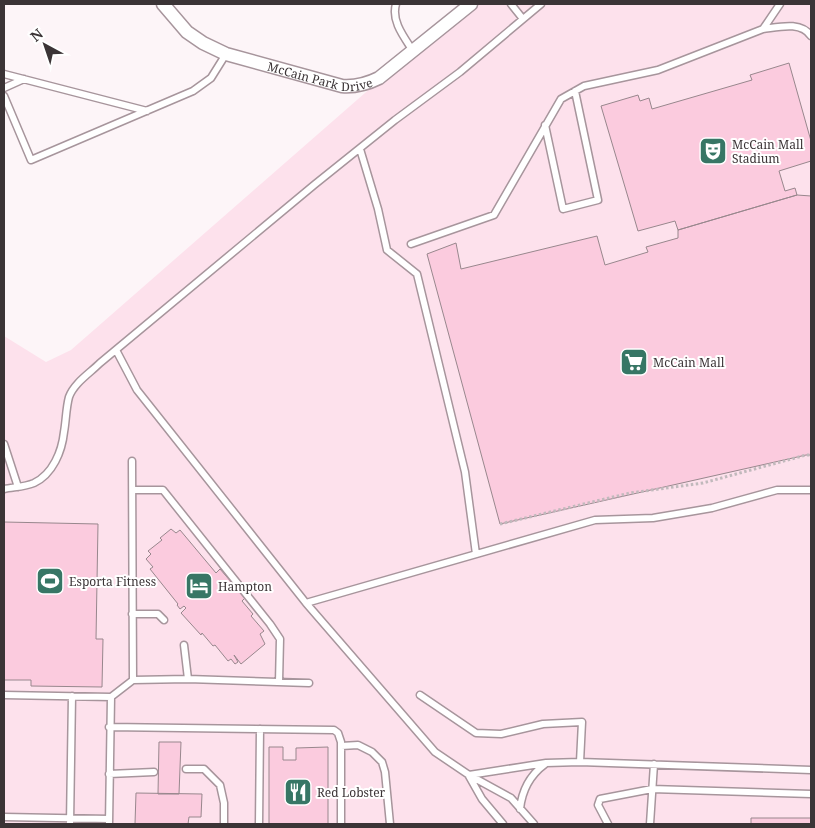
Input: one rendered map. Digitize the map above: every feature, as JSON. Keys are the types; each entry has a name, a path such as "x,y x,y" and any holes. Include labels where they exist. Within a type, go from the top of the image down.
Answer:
{"street":[{"name":"McCain Park Drive","path":"162,4 187,32 203,43 226,54 342,86 369,83 379,78 471,4"}],"lane":[{"path":"396,4 394,9 397,25 413,51"},
{"path":"511,4 523,19"},
{"path":"4,489 33,484 44,476 60,452 69,397 75,388 116,350 360,149 460,72 541,4"},
{"path":"763,29 780,4"},
{"path":"411,244 494,215 561,99 584,86 658,70 763,29 794,25 811,36"},
{"path":"4,96 31,160 194,91 211,78 226,54"},
{"path":"4,74 147,111"},
{"path":"4,88 24,79"},
{"path":"545,126 563,209 598,200 575,92"},
{"path":"360,149 388,250 417,274 465,472 476,554"},
{"path":"116,350 137,390 306,603 435,752 469,775 511,798 534,824"},
{"path":"4,444 18,487"},
{"path":"132,461 133,680"},
{"path":"132,490 163,490 270,624 280,639 279,682"},
{"path":"306,603 595,520 653,518 712,508 777,490 811,490"},
{"path":"132,614 158,614 164,620"},
{"path":"184,645 188,679"},
{"path":"4,695 111,697 133,680 188,679 309,683"},
{"path":"420,695 476,733 500,734 543,724 582,722 580,762"},
{"path":"70,821 72,696"},
{"path":"4,817 109,822 109,727 111,697"},
{"path":"109,727 334,730 340,737 341,746 341,824"},
{"path":"259,824 260,729"},
{"path":"341,746 358,746 372,752 382,762 385,772 390,824"},
{"path":"469,775 546,763 580,762 811,770"},
{"path":"520,809 521,798 528,782 539,768 546,763"},
{"path":"650,824 654,764"},
{"path":"186,769 204,769 220,785 224,803 224,824"},
{"path":"109,774 154,772"},
{"path":"469,775 482,799 504,824"},
{"path":"608,824 598,804 600,799 652,789 811,794"}],"path":[{"path":"500,524 630,493 704,483 811,455"}],"shaded area":[{"name":"McCain Mall","path":"471,4 811,4 811,824 4,824 4,336 46,362 71,350 413,51"}],"building":[{"name":"McCain Mall Stadium","path":"789,63 811,141 811,161 779,171 785,191 795,188 797,195 678,230 675,221 638,231 601,106 638,95 640,101 649,98 652,109 752,80 750,75"},
{"name":"McCain Mall","path":"797,195 811,196 811,455 500,524 427,254 456,243 461,269 597,236 605,265 648,252 646,247 678,238 678,230"},
{"name":"Esporta Fitness","path":"4,522 98,524 96,639 103,639 102,687 31,686 31,680 4,680"},
{"name":"Hampton","path":"171,529 176,533 180,530 216,573 220,569 245,598 242,601 253,614 251,616 264,631 260,634 265,644 241,664 234,655 238,662 235,664 231,659 228,661 215,645 213,646 202,633 201,635 181,613 186,608 184,606 180,609 150,569 153,567 146,559 151,554 148,551 162,540 160,538"},
{"path":"159,742 181,742 179,794 158,794"},
{"name":"Red Lobster","path":"269,747 283,747 283,760 296,760 296,748 328,747 328,824 269,824"},
{"path":"136,793 202,794 201,817 189,817 188,824 135,824"},
{"path":"751,818 811,818 811,824 751,824"}],"place":[{"name":"McCain Mall Stadium","path":"713,151"},
{"name":"McCain Mall","path":"634,362"},
{"name":"Esporta Fitness","path":"50,581"},
{"name":"Hampton","path":"199,586"},
{"name":"Red Lobster","path":"298,792"}]}
